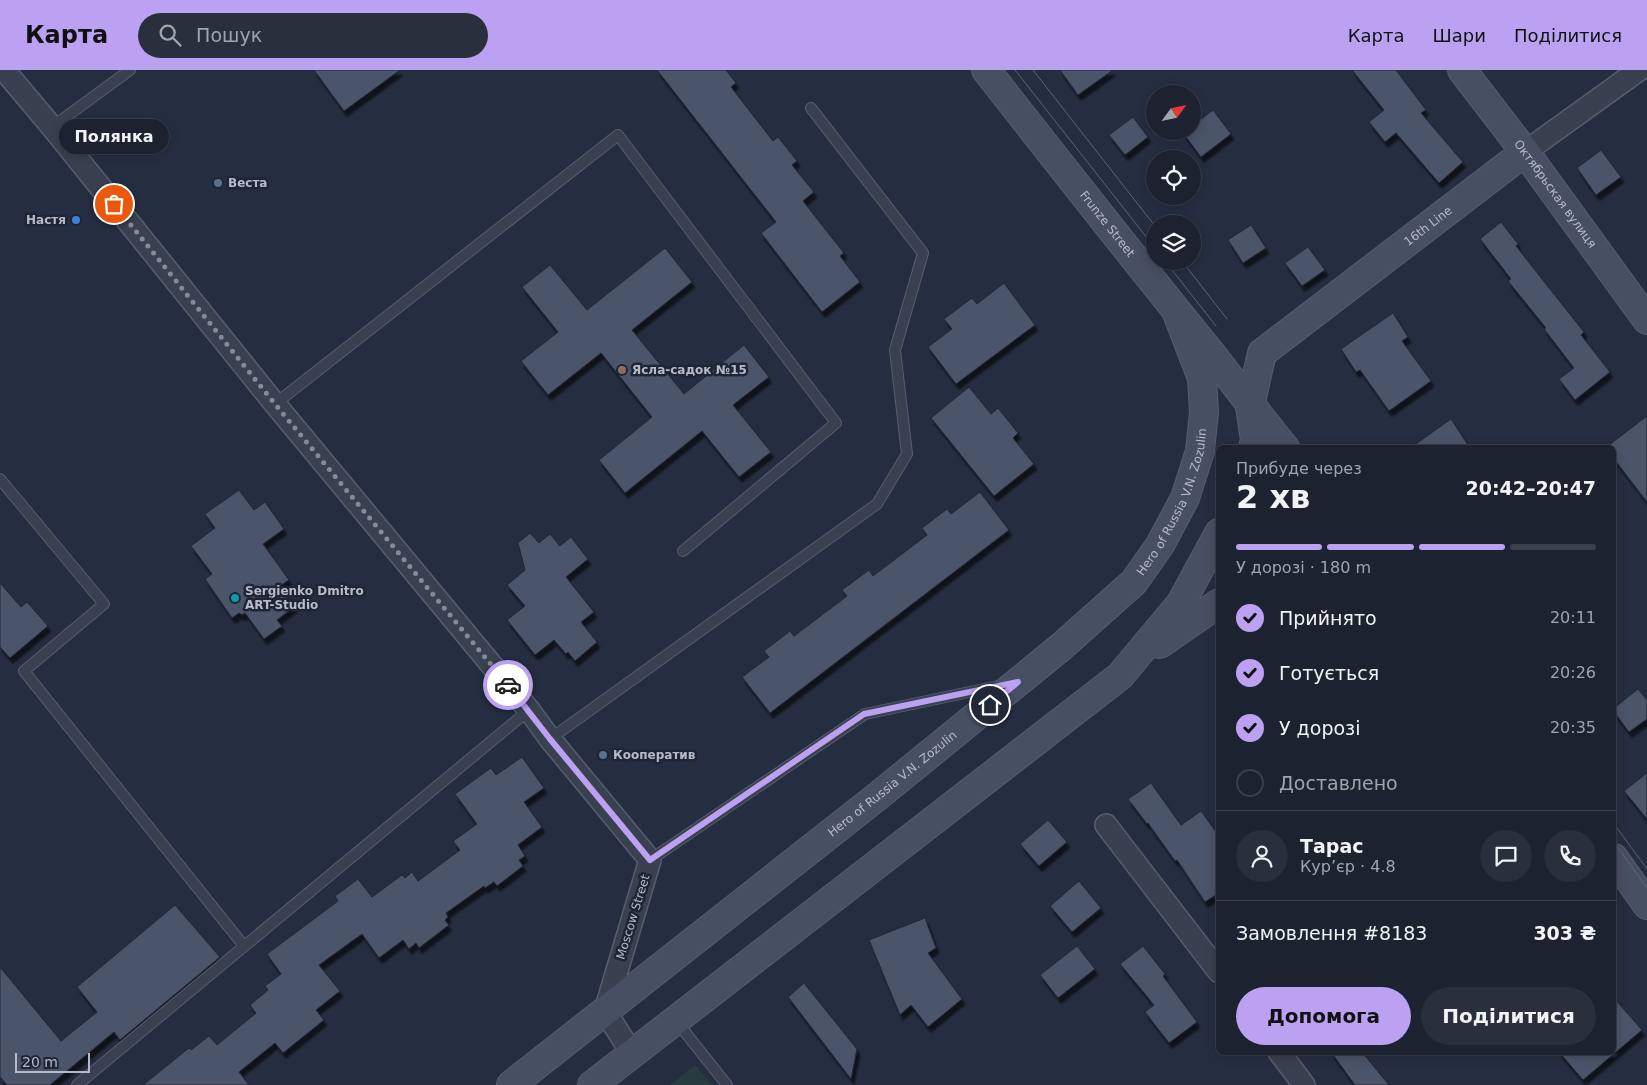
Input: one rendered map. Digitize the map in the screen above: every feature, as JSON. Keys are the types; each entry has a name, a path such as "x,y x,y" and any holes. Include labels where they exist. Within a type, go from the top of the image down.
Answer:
{"main road":[{"name":"Frunze Street","path":"986,70 1282,445"},
{"name":"Октябрьская вулиця","path":"1462,70 1525,152 1647,320"},
{"name":"16th Line","path":"1250,406 1262,353 1525,152"},
{"name":"Hero of Russia V.N. Zozulin","path":"511,1085 878,796 1018,682 1134,582 1160,545 1185,498 1200,451 1204,412 1202,378 1177,313"},
{"path":"1250,406 1253,445"},
{"path":"1120,676 1181,603 1216,539"},
{"path":"592,1085 1173,634 1216,604"},
{"path":"1616,861 1647,905"}],"street":[{"name":"Moscow Street","path":"4,70 275,404 529,710 550,739 650,860 605,1011"},
{"name":"16th Line","path":"1525,152 1639,70"},
{"path":"1106,825 1216,968"},
{"path":"605,1011 633,1055"},
{"path":"1281,1055 1304,1085"}],"lane":[{"path":"52,127 130,70"},
{"path":"550,739 877,504 907,454 895,350 923,253 811,108"},
{"path":"275,404 618,135 836,423 683,551"},
{"path":"0,479 104,604 24,671 244,946"},
{"path":"650,860 864,714 1018,682"},
{"path":"77,1085 529,710"},
{"path":"676,1021 727,1085"}],"shaded area":[{"path":"695,1065 712,1085 670,1085"}],"building":[{"path":"314,70 400,70 344,111"},
{"path":"657,70 726,70 736,83 731,87 773,141 778,137 797,161 792,165 814,192 803,201 844,253 840,256 860,282 822,312 761,233 776,222"},
{"path":"1060,70 1113,70 1078,95"},
{"path":"1352,70 1396,70 1426,110 1421,113 1463,162 1439,183 1396,133 1385,142 1369,122 1384,110"},
{"path":"1213,110 1231,134 1201,157 1201,150 1196,150 1188,140 1201,140 1201,119"},
{"path":"1133,117 1146,134 1146,139 1125,155 1109,135"},
{"path":"1601,150 1621,177 1596,195 1577,168"},
{"path":"1501,222 1518,244 1516,246 1584,332 1581,335 1610,372 1575,400 1559,379 1574,368 1544,329 1546,328 1508,281 1511,279 1480,239"},
{"path":"1251,225 1266,248 1243,263 1228,240"},
{"path":"1308,247 1325,270 1302,286 1285,263"},
{"path":"665,248 692,282 632,330 684,394 744,345 769,377 733,405 771,452 739,477 702,431 625,493 599,460 652,417 601,353 548,395 521,361 558,332 522,287 550,265 587,310"},
{"path":"1004,283 1035,325 956,384 928,347 952,329 944,319 972,298 977,304"},
{"path":"1393,313 1408,337 1402,341 1431,381 1389,411 1360,370 1356,372 1341,349"},
{"path":"969,387 991,414 998,408 1018,433 1013,438 1034,464 994,496 931,418"},
{"path":"1647,416 1647,502 1616,462 1616,445 1609,445"},
{"path":"1451,419 1468,445 1414,445"},
{"path":"239,490 254,510 265,502 284,529 263,544 289,580 280,586 294,607 277,620 282,626 264,639 245,613 242,615 239,613 232,618 205,579 212,574 191,546 215,528 205,514"},
{"path":"980,492 1009,530 770,713 742,677 769,657 764,651 790,631 794,636 847,596 842,590 869,570 873,576 927,535 922,528 947,509 951,514"},
{"path":"530,533 539,543 550,534 560,546 571,537 588,559 566,577 594,612 581,622 597,642 575,661 554,640 535,655 507,620 525,606 507,585 525,570 518,543"},
{"path":"0,583 21,607 27,602 48,626 10,658 0,647"},
{"path":"1638,689 1647,700 1647,719 1629,732 1616,715 1616,706"},
{"path":"522,757 544,788 524,802 542,827 518,845 525,856 519,860 523,866 497,886 494,882 485,888 484,886 446,913 448,917 445,920 449,925 419,948 416,943 409,949 403,940 379,958 362,934 319,965 340,991 316,1010 324,1020 283,1053 275,1043 239,1072 249,1085 143,1085 189,1048 191,1050 209,1036 217,1045 256,1013 250,1005 268,990 265,986 281,974 267,954 338,901 335,896 358,879 372,897 402,875 405,878 412,872 418,881 460,850 453,841 477,824 455,794 491,768 496,775"},
{"path":"1647,773 1647,819 1624,791"},
{"path":"1151,783 1181,825 1201,811 1216,832 1216,895 1205,902 1177,860 1175,861 1128,799"},
{"path":"1048,820 1067,842 1039,866 1020,844"},
{"path":"1079,881 1101,908 1072,932 1050,906"},
{"path":"175,905 220,957 120,1040 114,1032 50,1085 7,1085 0,1077 0,967 61,1041 97,1012 77,987"},
{"path":"925,918 936,948 928,953 962,999 928,1027 911,1005 900,1015 869,940"},
{"path":"1077,946 1095,969 1058,998 1040,975"},
{"path":"1143,946 1165,974 1163,976 1197,1022 1169,1043 1145,1012 1154,1005 1120,964"},
{"path":"804,983 857,1049 851,1079 788,997"},
{"path":"1616,1000 1642,1030 1616,1052"},
{"path":"1333,1055 1364,1055 1389,1085 1355,1085"},
{"path":"1562,1055 1612,1055 1583,1080"}],"tram line":[{"path":"1015,70 1146,237"},
{"path":"1033,70 1146,215"},
{"path":"1172,270 1216,326"},
{"path":"1189,270 1227,319"},
{"path":"1616,827 1647,869"},
{"path":"1616,845 1647,888"}],"way so far":[{"path":"114,204 275,404 508,685"}],"place":[{"name":"Веста","path":"218,183"},
{"name":"Полянка","path":"114,204"},
{"name":"Настя","path":"76,220"},
{"name":"Ясла-садок №15","path":"622,370"},
{"name":"Sergienko Dmitro ART-Studio","path":"235,598"},
{"name":"Кооператив","path":"603,755"}],"route":[{"path":"508,685 650,860 864,714 1018,682 990,705"}]}
